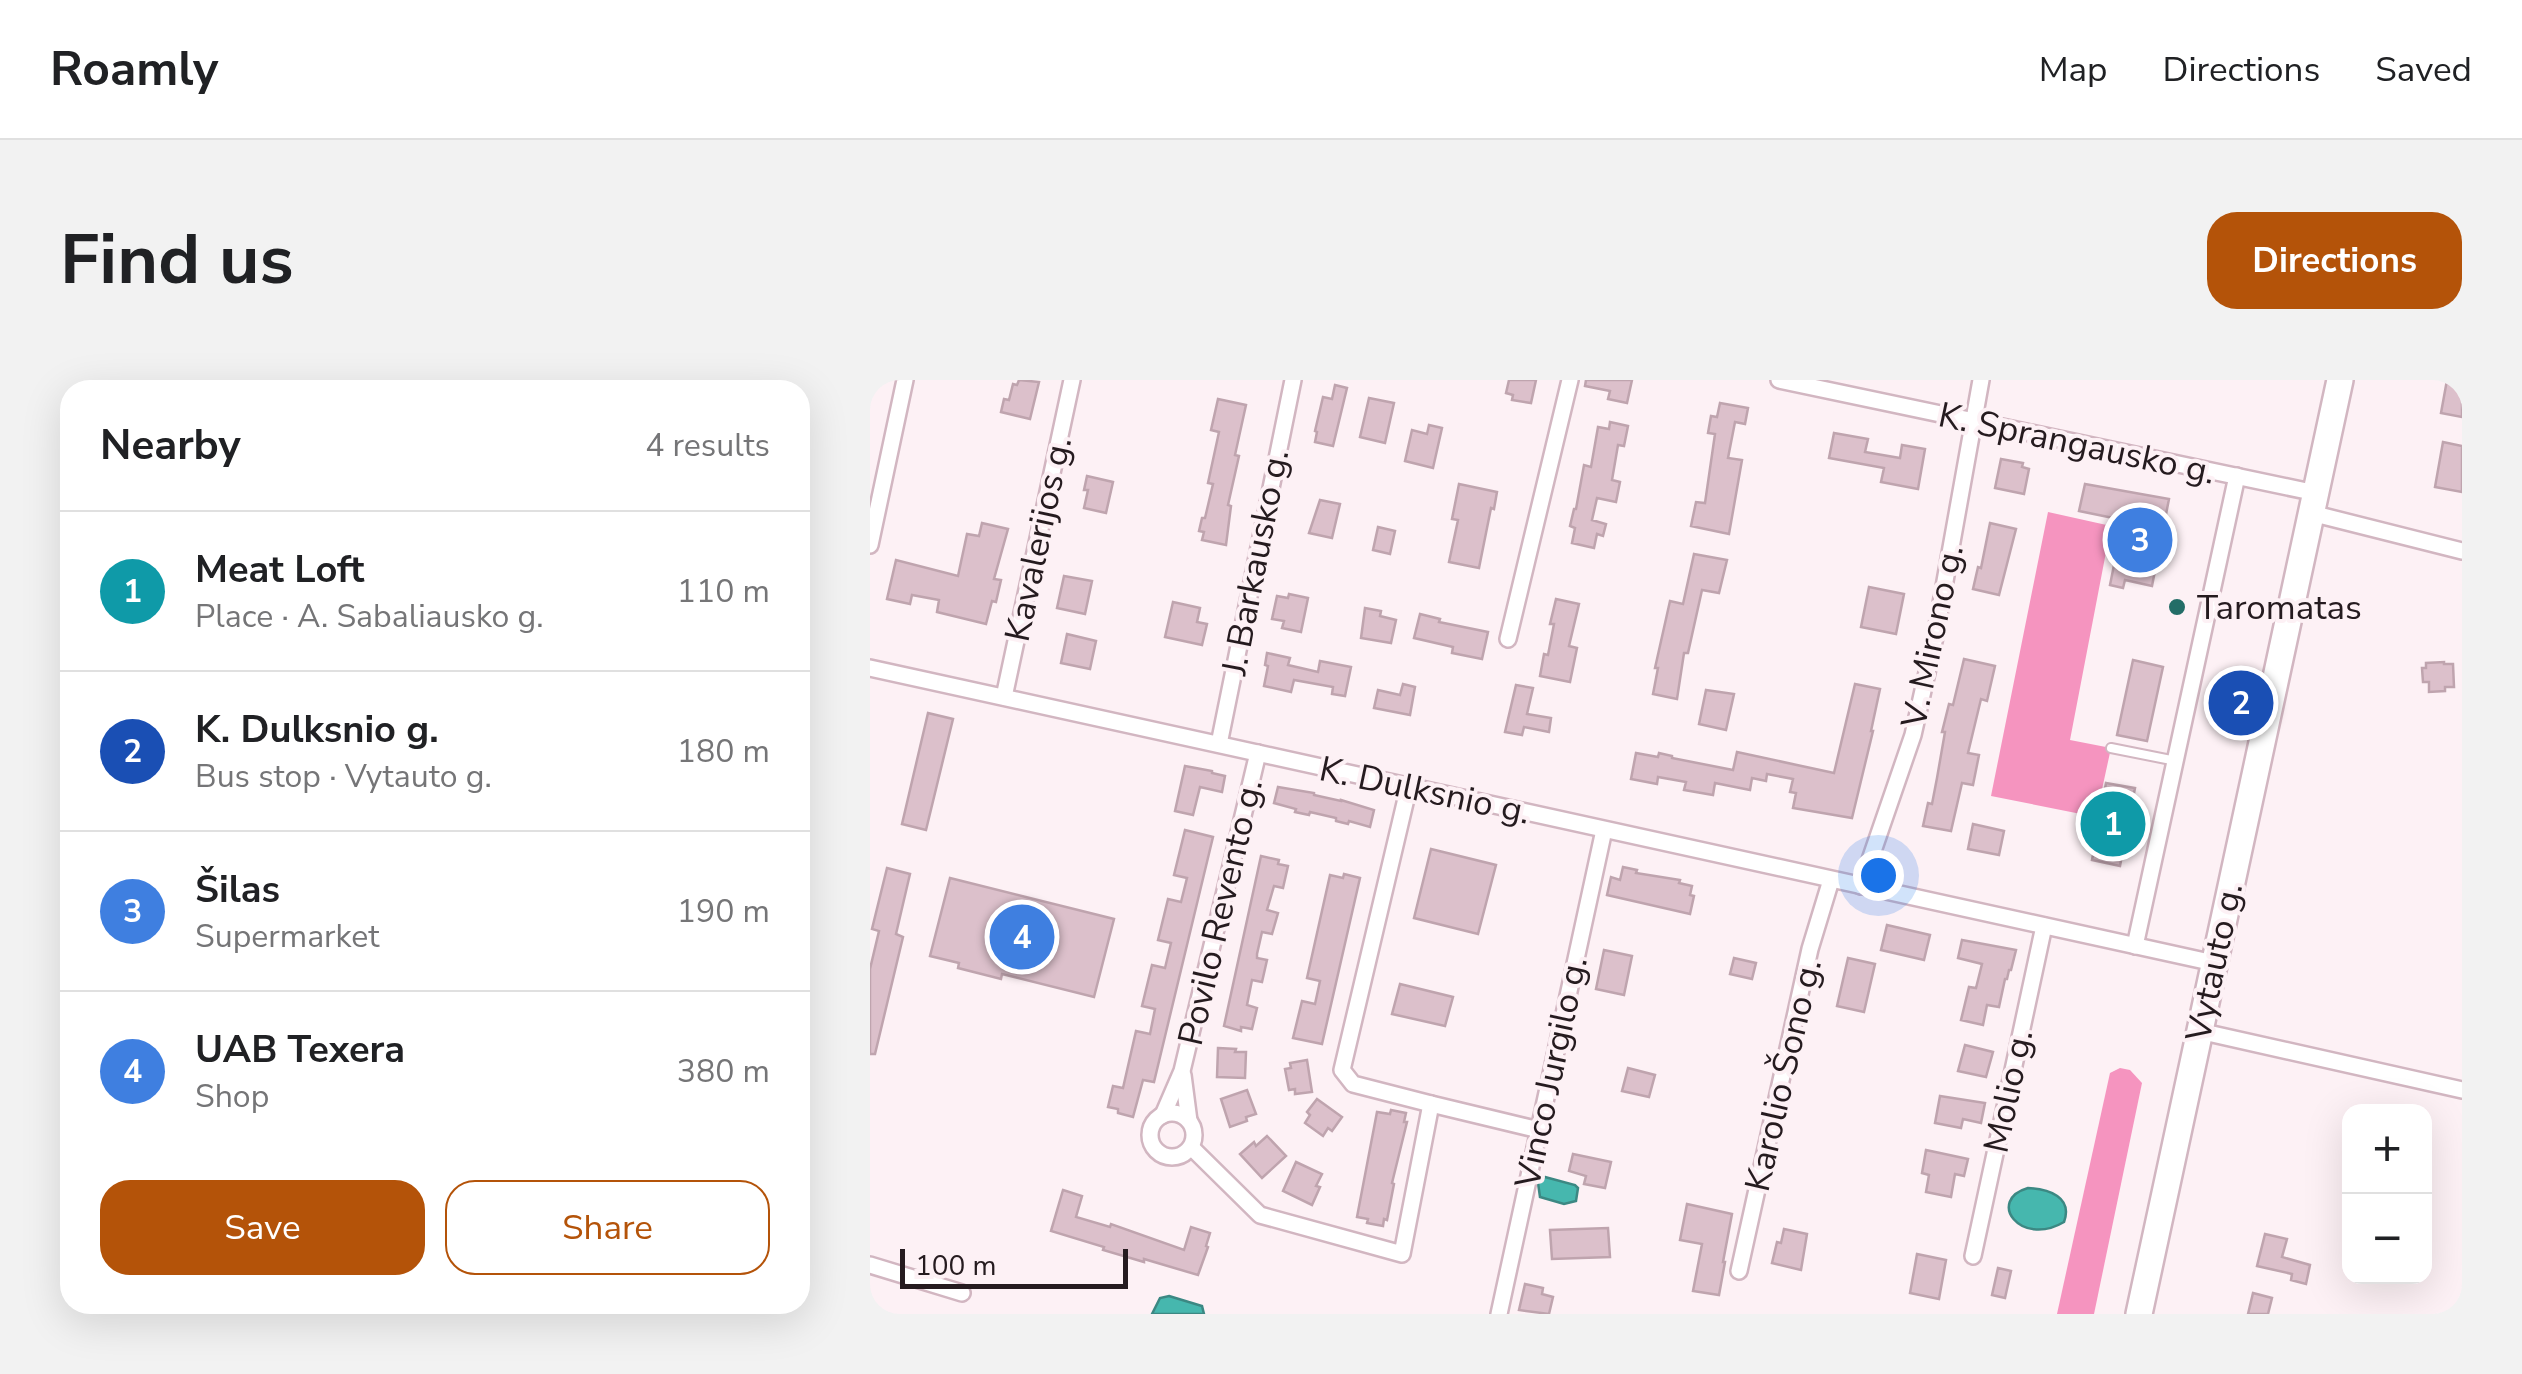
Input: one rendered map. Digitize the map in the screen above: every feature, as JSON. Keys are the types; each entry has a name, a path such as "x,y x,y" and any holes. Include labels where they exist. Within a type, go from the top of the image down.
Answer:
{"main road":[{"name":"Vytauto g.","path":"2139,1314 2340,380"}],"street":[{"path":"870,544 904,380"},
{"name":"Kavalerijos g.","path":"1004,697 1072,380"},
{"name":"J. Barkausko g.","path":"1219,744 1292,380"},
{"path":"1508,639 1570,380"},
{"name":"V. Mirono g.","path":"1860,886 1913,735 1935,637 1981,380"},
{"name":"K. Sprangausko g.","path":"1789,381 2238,476 2462,551"},
{"path":"2134,946 2238,476"},
{"name":"K. Dulksnio g.","path":"870,668 2214,963"},
{"name":"Povilo Revento g.","path":"1182,1071 1194,1134 1191,1146 1174,1157 1155,1150 1150,1130 1163,1115 1182,1071 1258,753"},
{"path":"1409,786 1342,1070 1353,1084 1539,1130"},
{"name":"Vinco Jurgilo g.","path":"1498,1314 1604,830"},
{"name":"Karolio Šono g.","path":"1739,1271 1810,949 1831,880"},
{"name":"Molio g.","path":"1973,1256 2044,926"},
{"path":"2199,1031 2462,1090"},
{"path":"1191,1146 1260,1215 1402,1254 1431,1104"},
{"path":"1163,1115 1177,1114 1189,1121"},
{"path":"870,1265 962,1293"}],"lane":[{"path":"2111,748 2176,762"}],"shaded area":[{"path":"2048,512 2111,526 2070,740 2111,748 2096,817 1991,796"},
{"path":"2120,1068 2130,1070 2142,1083 2094,1314 2057,1314 2110,1073"}],"water":[{"path":"1545,1177 1575,1185 1576,1201 1564,1204 1540,1197 1538,1183"},
{"path":"2028,1188 2057,1196 2065,1206 2064,1222 2034,1229 2014,1219 2009,1211 2010,1202"},
{"path":"1169,1296 1202,1306 1204,1314 1152,1314 1160,1298"}],"building":[{"path":"1019,380 1039,382 1030,419 1001,412 1004,399 1009,400 1013,384 1017,385"},
{"path":"1509,380 1536,380 1531,403 1512,400 1513,395 1506,393"},
{"path":"1586,380 1632,380 1627,403 1608,399 1610,391 1585,386"},
{"path":"2447,380 2462,380 2462,417 2441,413"},
{"path":"1335,385 1347,388 1333,446 1315,442 1315,431 1323,397 1332,399"},
{"path":"1369,398 1394,403 1385,443 1360,437"},
{"path":"1218,399 1246,405 1235,455 1239,456 1228,505 1231,506 1226,545 1202,540 1204,532 1199,531 1213,484 1208,483 1219,432 1211,430"},
{"path":"1720,403 1748,408 1745,424 1735,422 1728,458 1742,460 1729,534 1691,526 1696,502 1705,503 1715,434 1708,433 1711,416 1717,417"},
{"path":"1610,422 1628,426 1624,446 1618,445 1612,480 1620,482 1616,502 1597,498 1592,520 1606,524 1603,536 1597,534 1594,548 1572,543 1575,528 1570,526 1584,465 1591,467 1598,427 1609,429"},
{"path":"1429,425 1442,428 1433,468 1405,461 1412,430 1427,434"},
{"path":"1834,433 1868,439 1865,452 1900,458 1902,445 1925,449 1918,489 1881,482 1884,468 1829,458"},
{"path":"2443,442 2462,446 2462,492 2435,487"},
{"path":"2001,459 2023,463 2022,467 2029,469 2024,494 1995,488"},
{"path":"1087,476 1113,482 1106,513 1084,508"},
{"path":"1459,484 1497,492 1479,568 1449,562 1458,520 1452,519"},
{"path":"2085,484 2169,499 2152,586 2125,580 2123,588 2110,585 2123,520 2079,511"},
{"path":"1320,500 1340,504 1332,538 1309,533"},
{"path":"982,523 1008,529 994,579 1001,580 996,602 992,601 986,624 937,612 939,600 912,595 910,604 887,599 896,560 958,576 967,534 979,536"},
{"path":"1990,523 2016,529 1999,595 1973,589"},
{"path":"1378,527 1395,531 1390,554 1373,550"},
{"path":"1694,554 1727,560 1719,593 1702,590 1688,653 1684,653 1677,699 1653,694 1655,668 1670,601 1683,604"},
{"path":"1064,576 1092,581 1085,614 1057,608"},
{"path":"1869,587 1904,594 1896,634 1861,627"},
{"path":"1289,594 1308,598 1301,632 1282,628 1284,621 1272,619 1277,596 1288,598"},
{"path":"1556,599 1579,604 1569,646 1577,648 1570,682 1540,676 1544,654 1548,655"},
{"path":"1173,602 1200,608 1197,622 1207,624 1202,645 1165,637"},
{"path":"1365,608 1396,620 1391,643 1361,638"},
{"path":"1420,614 1488,632 1482,659 1452,653 1453,647 1414,638"},
{"path":"1067,634 1096,641 1090,669 1061,663"},
{"path":"1267,653 1290,658 1288,665 1318,672 1320,661 1351,667 1345,696 1332,694 1333,687 1294,680 1291,692 1264,686"},
{"path":"1964,659 1995,666 1987,701 1981,699 1968,753 1979,755 1973,785 1962,783 1951,831 1923,826 1928,803 1932,804 1942,732"},
{"path":"2133,660 2163,667 2147,741 2117,735"},
{"path":"2426,663 2453,664 2454,687 2429,692 2422,668 2426,668"},
{"path":"1403,684 1415,687 1410,715 1374,708 1378,690 1400,695"},
{"path":"1855,684 1880,689 1852,818 1793,808 1793,779 1767,774 1766,781 1752,778 1750,790 1715,783 1713,795 1684,790 1686,782 1658,777 1657,784 1631,779 1636,753 1658,757 1659,753 1733,770 1737,752 1834,773"},
{"path":"1516,685 1533,688 1527,714 1551,718 1549,732 1524,727 1522,735 1505,732"},
{"path":"1706,690 1734,694 1726,730 1699,724"},
{"path":"928,713 953,719 926,830 902,824"},
{"path":"1185,766 1225,776 1222,792 1200,787 1193,815 1175,811"},
{"path":"2106,783 2135,788 2120,866 2092,860"},
{"path":"1278,787 1374,810 1370,827 1295,812 1296,809 1274,803"},
{"path":"1973,824 2004,831 1999,855 1968,849"},
{"path":"1185,830 1213,837 1154,1082 1143,1080 1133,1117 1108,1107 1113,1086 1123,1088 1136,1031 1150,1034 1155,1009 1142,1006 1152,965 1165,968 1171,943 1158,940 1168,899 1181,902 1187,878 1174,875"},
{"path":"1431,849 1496,865 1478,934 1414,918"},
{"path":"1261,856 1288,866 1283,888 1274,886 1267,910 1278,913 1272,934 1262,932 1257,954 1257,958 1267,960 1262,982 1252,980 1247,1005 1257,1008 1252,1029 1241,1027 1241,1031 1224,1026"},
{"path":"1623,867 1692,886 1690,914 1607,895 1611,877 1620,880"},
{"path":"887,868 910,874 896,934 903,937 875,1054 870,1054 870,969 879,931 872,929"},
{"path":"1344,874 1360,878 1322,1044 1293,1038 1302,1001 1315,1004 1320,981 1307,978 1330,875 1343,878"},
{"path":"950,878 1114,919 1094,997 1002,974 1001,979 930,956"},
{"path":"1887,925 1930,935 1924,960 1881,950"},
{"path":"1962,940 2016,950 1999,1007 1987,1005 1983,1025 1961,1020 1969,987 1976,988 1982,964 1958,958"},
{"path":"1604,950 1632,956 1624,995 1596,989"},
{"path":"1734,958 1756,963 1752,979 1730,974"},
{"path":"1848,958 1875,964 1864,1012 1837,1006"},
{"path":"1400,984 1453,997 1445,1026 1392,1014"},
{"path":"1965,1045 1993,1052 1986,1077 1958,1071"},
{"path":"1218,1048 1246,1052 1245,1078 1217,1077"},
{"path":"1307,1060 1312,1092 1295,1094 1295,1089 1289,1090 1285,1069 1291,1068 1290,1063"},
{"path":"1628,1068 1655,1075 1649,1097 1622,1091"},
{"path":"1247,1090 1256,1114 1230,1127 1221,1099"},
{"path":"1940,1096 1985,1103 1981,1123 1963,1119 1961,1128 1935,1123"},
{"path":"1317,1099 1342,1117 1323,1136 1305,1123 1310,1115 1307,1112"},
{"path":"1391,1110 1406,1113 1407,1122 1383,1226 1357,1217 1377,1112 1390,1114"},
{"path":"1267,1136 1286,1156 1262,1178 1240,1154"},
{"path":"1926,1150 1968,1159 1964,1176 1955,1174 1951,1197 1926,1192 1929,1175 1922,1173"},
{"path":"1573,1154 1611,1162 1605,1188 1584,1184 1586,1176 1569,1171"},
{"path":"1296,1162 1322,1174 1312,1205 1283,1191"},
{"path":"1063,1190 1082,1196 1076,1217 1110,1227 1111,1224 1184,1250 1191,1227 1210,1233 1198,1275 1103,1250 1104,1247 1051,1231"},
{"path":"1687,1204 1732,1214 1719,1295 1693,1291 1702,1244 1680,1240"},
{"path":"1608,1228 1610,1257 1552,1259 1550,1230"},
{"path":"1784,1229 1807,1234 1801,1270 1772,1263"},
{"path":"2265,1234 2287,1239 2282,1257 2310,1265 2306,1284 2291,1280 2292,1274 2257,1266"},
{"path":"1917,1254 1946,1260 1939,1299 1910,1293"},
{"path":"1998,1268 2011,1271 2005,1298 1992,1295"},
{"path":"1525,1284 1543,1288 1542,1294 1553,1297 1549,1314 1519,1310"},
{"path":"2253,1293 2272,1298 2268,1314 2248,1314"}],"place":[{"name":"Šilas","path":"2140,540"},
{"name":"Taromatas","path":"2177,607"},
{"name":"K. Dulksnio g.","path":"2241,703"},
{"name":"Meat Loft","path":"2113,824"},
{"name":"UAB Texera","path":"1022,937"}]}
